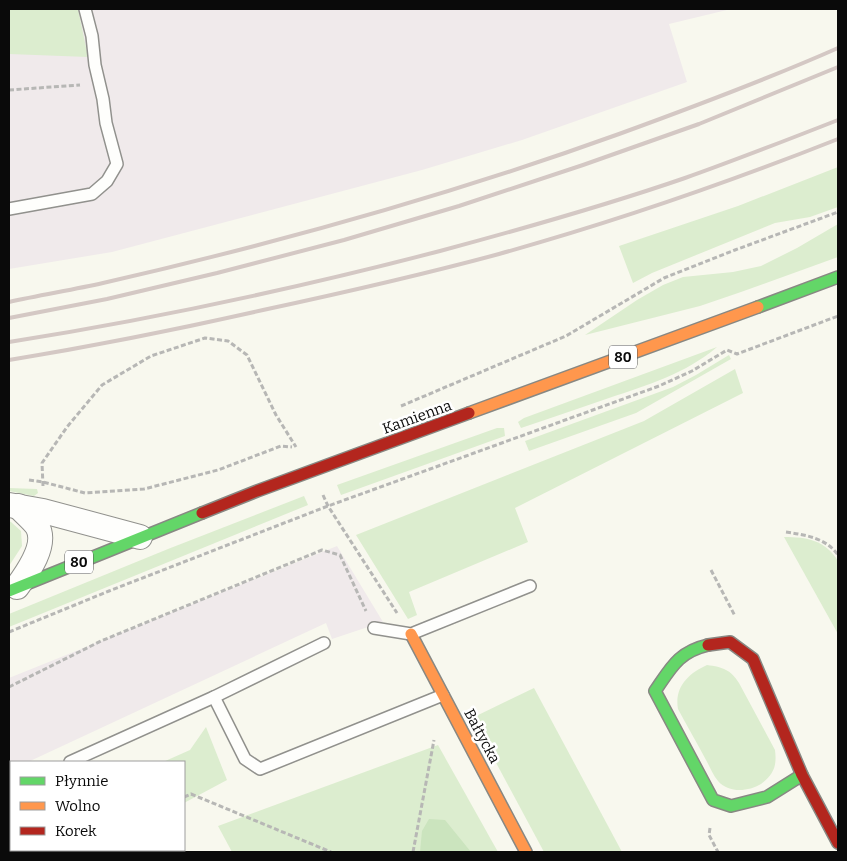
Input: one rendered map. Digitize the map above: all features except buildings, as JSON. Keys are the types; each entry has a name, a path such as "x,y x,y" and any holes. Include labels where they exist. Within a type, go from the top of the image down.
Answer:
{"main road":[{"name":"Kamienna","path":"13,589 257,491 838,277"},
{"name":"Bałtycka","path":"411,634 526,852"},
{"path":"802,775 767,797 731,806 713,800 655,691 672,665 689,651 730,642 753,659 802,775 838,844"}],"street":[{"path":"13,506 43,511 140,537"},
{"path":"13,506 38,527 41,538 32,566 13,589"}],"lane":[{"path":"9,209 92,194 107,181 117,164 106,123 95,66 92,36 85,9"},
{"path":"374,628 411,634 530,586"},
{"path":"72,761 214,697 324,643"},
{"path":"214,697 245,759 260,769 443,695"}],"path":[{"path":"9,90 100,84"},
{"path":"395,409 566,336 664,278 838,212"},
{"path":"9,632 118,587 328,506 659,386 692,371 727,350 737,354 838,316"},
{"path":"25,480 42,482 85,493 144,489 218,470 281,446 297,448 276,415 247,355 228,341 205,338 151,356 102,385 67,427 42,463 42,482 43,511"},
{"path":"311,472 328,506 411,634"},
{"path":"786,532 802,534 822,540 838,556"},
{"path":"9,686 101,641 322,550 340,555 374,628"},
{"path":"413,852 443,695"},
{"path":"185,797 191,794 331,852"}],"shaded area":[{"path":"9,9 731,9 669,24 687,82 522,140 422,170 112,252 9,269"},
{"path":"337,546 383,622 332,639 326,623 30,761 10,761 9,771 9,678"}],"green space":[{"path":"9,9 78,9 88,57 9,54"},
{"path":"838,167 838,207 810,217 775,223 652,273 633,283 619,246 738,206"},
{"path":"838,224 838,257 700,306 585,335 663,285 683,277 733,272 761,266"},
{"path":"717,347 692,365 652,383 521,428 518,422 524,418"},
{"path":"729,355 731,359 636,413 529,451 525,441 673,387"},
{"path":"735,369 743,393 515,508 528,542 409,592 417,615 408,619 356,535 644,421"},
{"path":"497,428 504,428 505,436 341,495 337,485"},
{"path":"9,488 37,489 38,493 34,496 9,491"},
{"path":"304,496 308,505 9,627 9,614"},
{"path":"9,521 21,531 22,546 9,566"},
{"path":"784,537 815,541 827,548 838,561 838,634"},
{"path":"707,665 726,670 733,675 775,750 775,765 772,773 756,787 738,790 727,788 718,781 678,709 678,694 684,682 694,672"},
{"path":"534,688 622,852 544,852 472,718"},
{"path":"206,727 227,780 185,802 185,761 165,761 190,750"},
{"path":"438,745 498,852 232,852 218,826"},
{"path":"429,819 445,820 471,852 420,852 422,831"},
{"path":"9,830 10,851 90,851 9,852"}],"railway":[{"path":"9,302 168,268 299,234 428,197 619,134 757,82 838,48"},
{"path":"9,318 107,299 217,273 344,240 459,206 699,124 838,67"},
{"path":"9,342 226,302 440,251 563,217 655,188 838,120"},
{"path":"9,360 105,343 231,317 381,284 499,254 585,229 670,201 838,139"}],"traffic: fast":[{"path":"758,307 838,277"},
{"path":"9,591 202,513"},
{"path":"708,645 689,652 676,662 655,691 713,800 731,806 767,797 802,775"}],"traffic: slow":[{"path":"469,413 758,307"},
{"path":"411,634 526,852"}],"traffic: jam":[{"path":"202,513 469,413"},
{"path":"708,645 730,642 753,659 802,775 838,843"}]}
